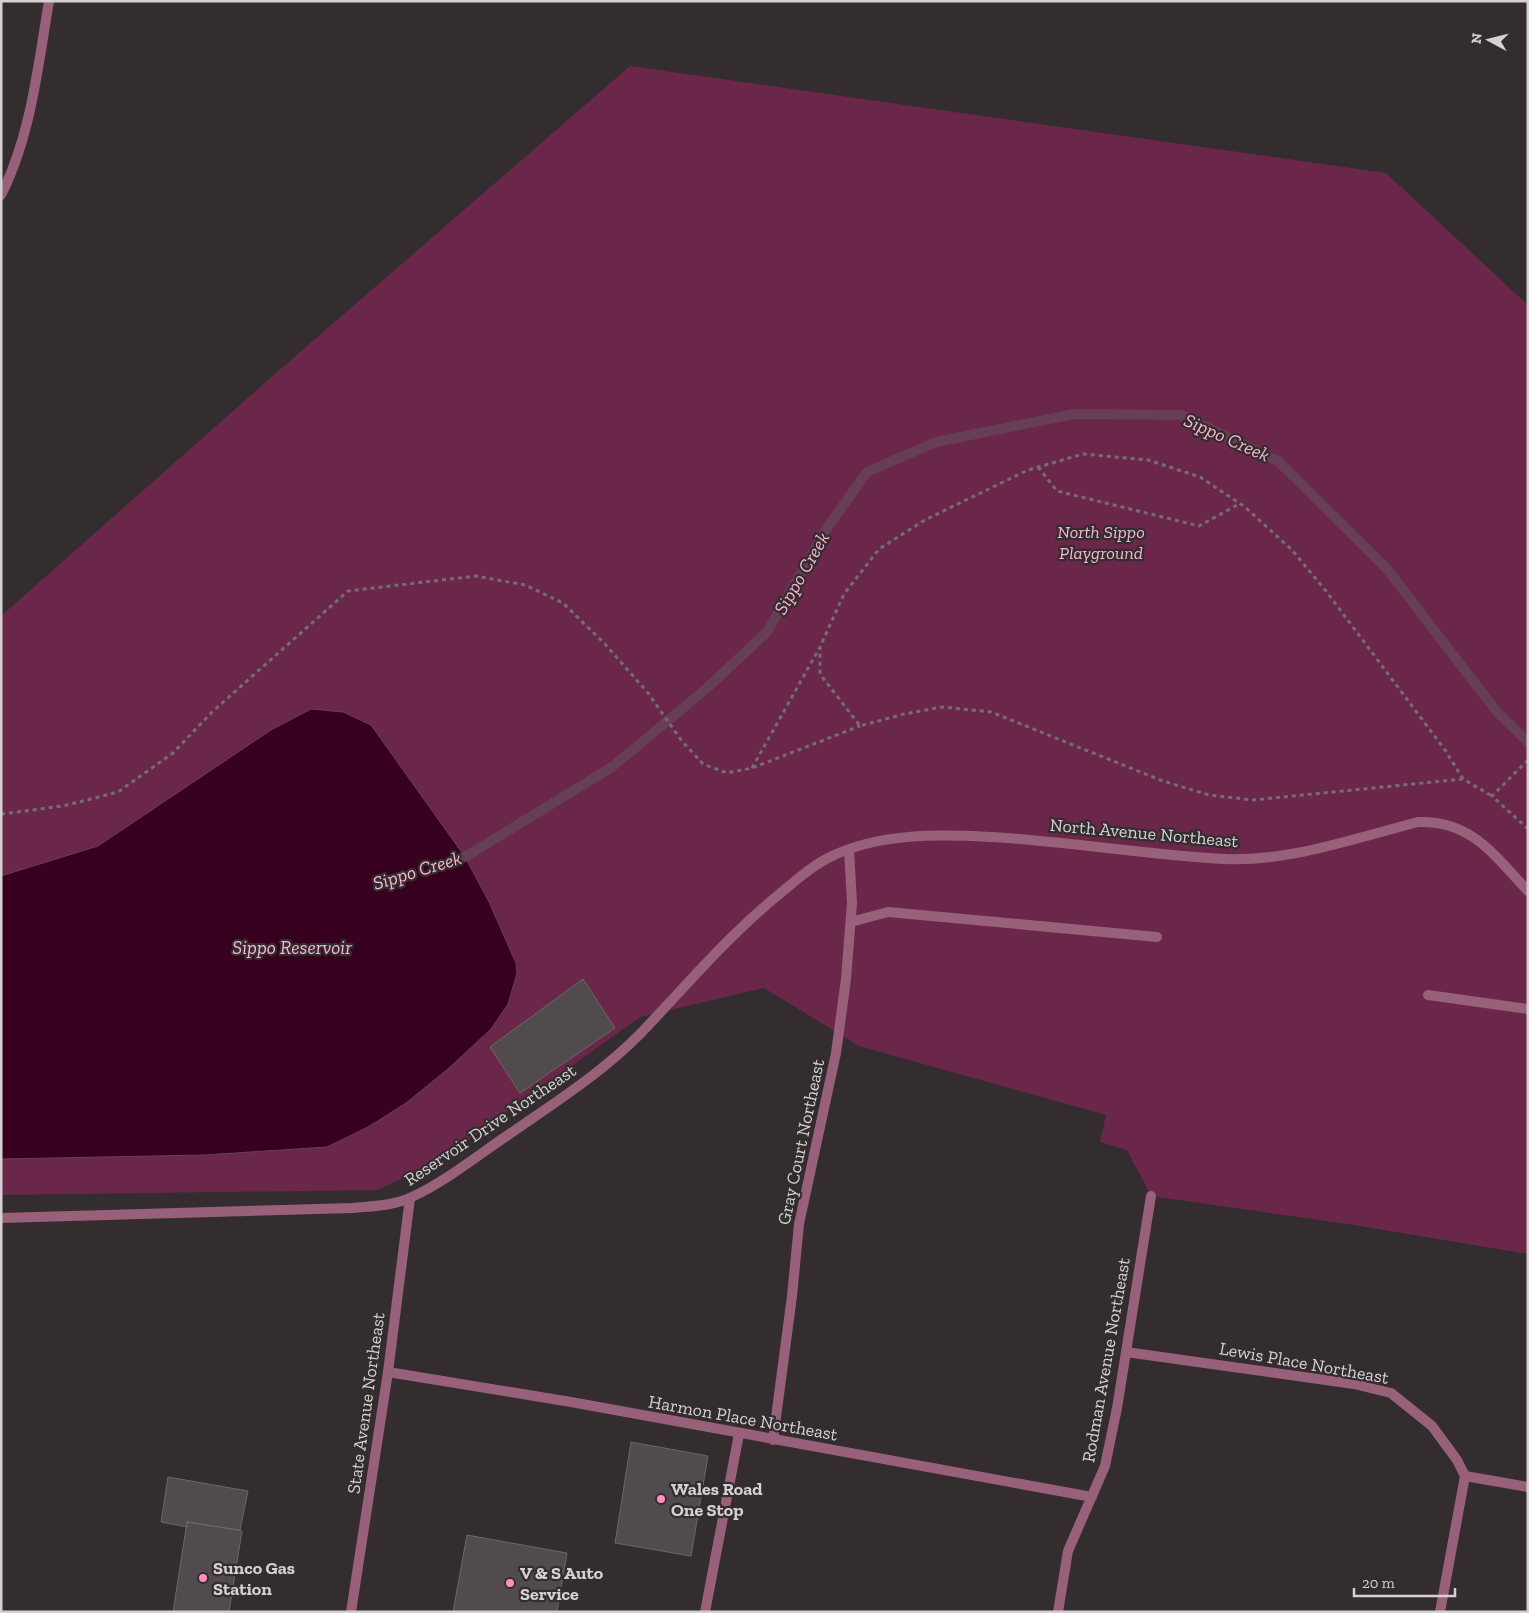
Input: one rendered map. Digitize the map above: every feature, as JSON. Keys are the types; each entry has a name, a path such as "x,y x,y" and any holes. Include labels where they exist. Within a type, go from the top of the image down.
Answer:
{"street":[{"path":"1,195 13,167 32,101 49,1"},
{"name":"North Avenue Northeast","path":"849,850 858,845 910,836 951,835 1028,839 1225,859 1281,857 1418,822 1439,821 1463,829 1488,849 1528,890"},
{"name":"Gray Court Northeast","path":"773,1440 792,1296 799,1224 836,1053 851,922 852,903 849,850"},
{"name":"Reservoir Drive Northeast","path":"1,1218 353,1208 388,1205 410,1198 443,1180 593,1076 639,1035 704,964 751,917 804,873 830,857 849,850"},
{"path":"851,922 888,912 1157,937"},
{"path":"1428,995 1528,1009"},
{"name":"Rodman Avenue Northeast","path":"1058,1612 1068,1551 1105,1466 1126,1352 1151,1196"},
{"name":"State Avenue Northeast","path":"351,1612 388,1372 410,1198"},
{"name":"Lewis Place Northeast","path":"1126,1352 1354,1384 1391,1393 1432,1426 1457,1460 1465,1476"},
{"name":"Harmon Place Northeast","path":"388,1372 571,1402 1092,1497"},
{"path":"706,1612 739,1434"},
{"path":"1440,1612 1465,1476 1528,1487"}],"path":[{"path":"752,768 820,647 844,594 879,550 925,520 1038,467 1083,454 1148,460 1200,477 1240,504 1292,550 1326,591 1445,750 1463,779 1492,796 1528,829"},
{"path":"1038,467 1058,491 1199,526 1240,504"},
{"path":"1,814 63,806 118,792 173,753 212,712 348,591 476,576 525,585 563,604 605,644 648,693 681,740 703,764 727,773 752,768 860,726 904,714 942,707 991,712 1163,781 1209,795 1253,800 1463,779"},
{"path":"820,647 820,674 860,726"},
{"path":"1492,796 1528,760"}],"green space":[{"name":"North Sippo Playground","path":"630,66 1386,173 1528,305 1528,1254 1354,1225 1151,1196 1127,1150 1100,1142 1106,1115 859,1046 764,988 640,1017 434,1164 377,1190 1,1195 1,616 292,359"}],"water":[{"name":"Sippo Reservoir","path":"311,709 343,712 371,725 465,857 489,902 516,963 517,973 508,1004 491,1029 449,1068 406,1103 368,1127 327,1147 204,1155 1,1159 1,876 98,846 271,730"}],"building":[{"path":"583,979 615,1028 520,1093 490,1047"},
{"name":"Wales Road One Stop","path":"631,1442 708,1456 691,1556 615,1543"},
{"path":"168,1477 248,1491 240,1530 187,1522 187,1527 161,1522"},
{"path":"187,1522 242,1531 229,1612 173,1612"},
{"name":"V & S Auto Service","path":"467,1535 567,1553 557,1612 453,1612"}],"waterway":[{"name":"Sippo Creek","path":"453,860 465,857 612,767 707,688 767,632 827,528 867,472 936,442 1074,414 1181,415 1278,461 1387,569 1497,712 1528,742"}],"place":[{"name":"Wales Road One Stop","path":"661,1499"},
{"name":"Sunco Gas Station","path":"203,1578"},
{"name":"V & S Auto Service","path":"510,1583"}]}
